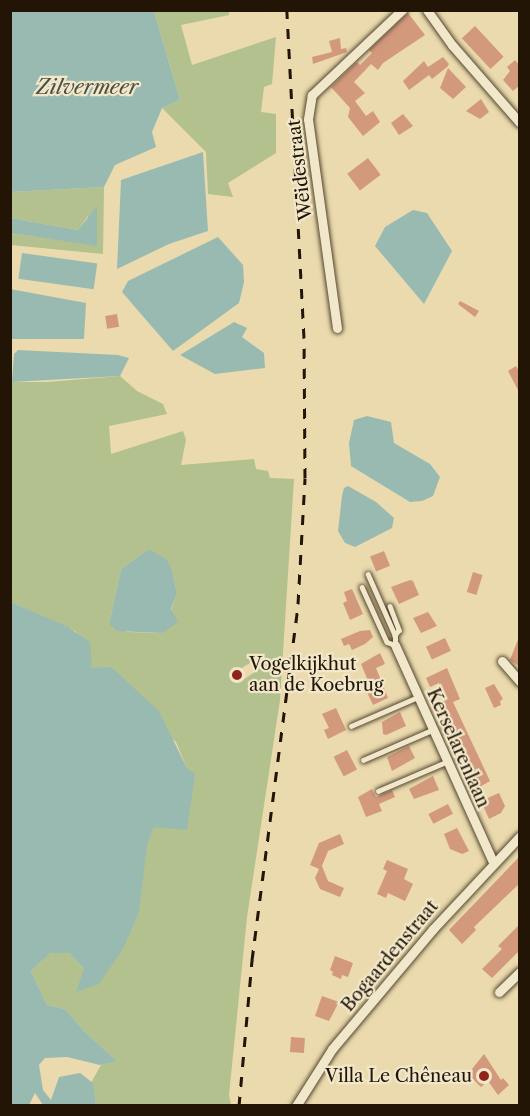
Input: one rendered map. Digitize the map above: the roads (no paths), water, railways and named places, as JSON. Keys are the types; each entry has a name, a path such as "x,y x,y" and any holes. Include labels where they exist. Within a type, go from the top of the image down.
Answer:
{"street":[{"name":"Weidestraat","path":"337,328 308,119 312,95 402,10"},
{"path":"427,10 452,45 519,123"},
{"name":"Kerselarenlaan","path":"395,641 432,730 493,862"},
{"path":"502,661 519,682"},
{"name":"Bogaardenstraat","path":"297,1106 332,1049 433,929 519,836"},
{"path":"499,992 519,972"}],"lane":[{"path":"368,575 395,641"},
{"path":"362,587 387,642 395,641"},
{"path":"390,606 399,630 395,641"},
{"path":"351,726 418,697"},
{"path":"363,760 432,730"},
{"path":"378,791 447,762"}],"water":[{"name":"Zilvermeer","path":"11,10 154,11 180,100 162,108 152,132 156,147 115,165 104,187 11,192"},
{"path":"203,152 208,231 169,244 117,269 121,180"},
{"path":"97,206 97,246 11,233 11,218 78,230"},
{"path":"413,210 427,213 452,251 424,304 375,246 385,227"},
{"path":"218,237 243,265 244,282 239,303 173,351 122,292 128,281"},
{"path":"22,253 97,264 94,289 18,279"},
{"path":"10,289 86,303 84,339 11,339"},
{"path":"234,322 247,328 242,337 264,353 265,368 215,374 180,355"},
{"path":"18,350 118,355 129,358 120,376 12,382 14,354"},
{"path":"367,416 391,422 394,443 430,464 440,477 433,496 422,501 410,502 351,466 349,443 354,420"},
{"path":"348,486 376,502 394,518 392,528 355,547 345,543 338,531 342,496 344,488"},
{"path":"149,549 167,560 173,573 177,594 171,609 178,622 163,633 117,631 109,624 121,569"},
{"path":"11,602 68,627 90,642 92,668 111,667 159,711 187,768 195,774 187,830 154,827 147,846 139,912 123,949 99,984 76,992 84,969 69,953 51,953 31,971 47,1005 65,1009 84,1031 117,1061 100,1065 67,1057 45,1058 39,1065 43,1090 51,1100 59,1077 80,1073 93,1083 96,1105 43,1105 35,1093 29,1105 11,1105"}],"railway":[{"path":"239,1106 252,960 298,604 305,478 304,338 287,10"}],"place":[{"name":"Vogelkijkhut aan de Koebrug","path":"237,675"},
{"name":"Villa Le Chêneau","path":"484,1076"}]}
